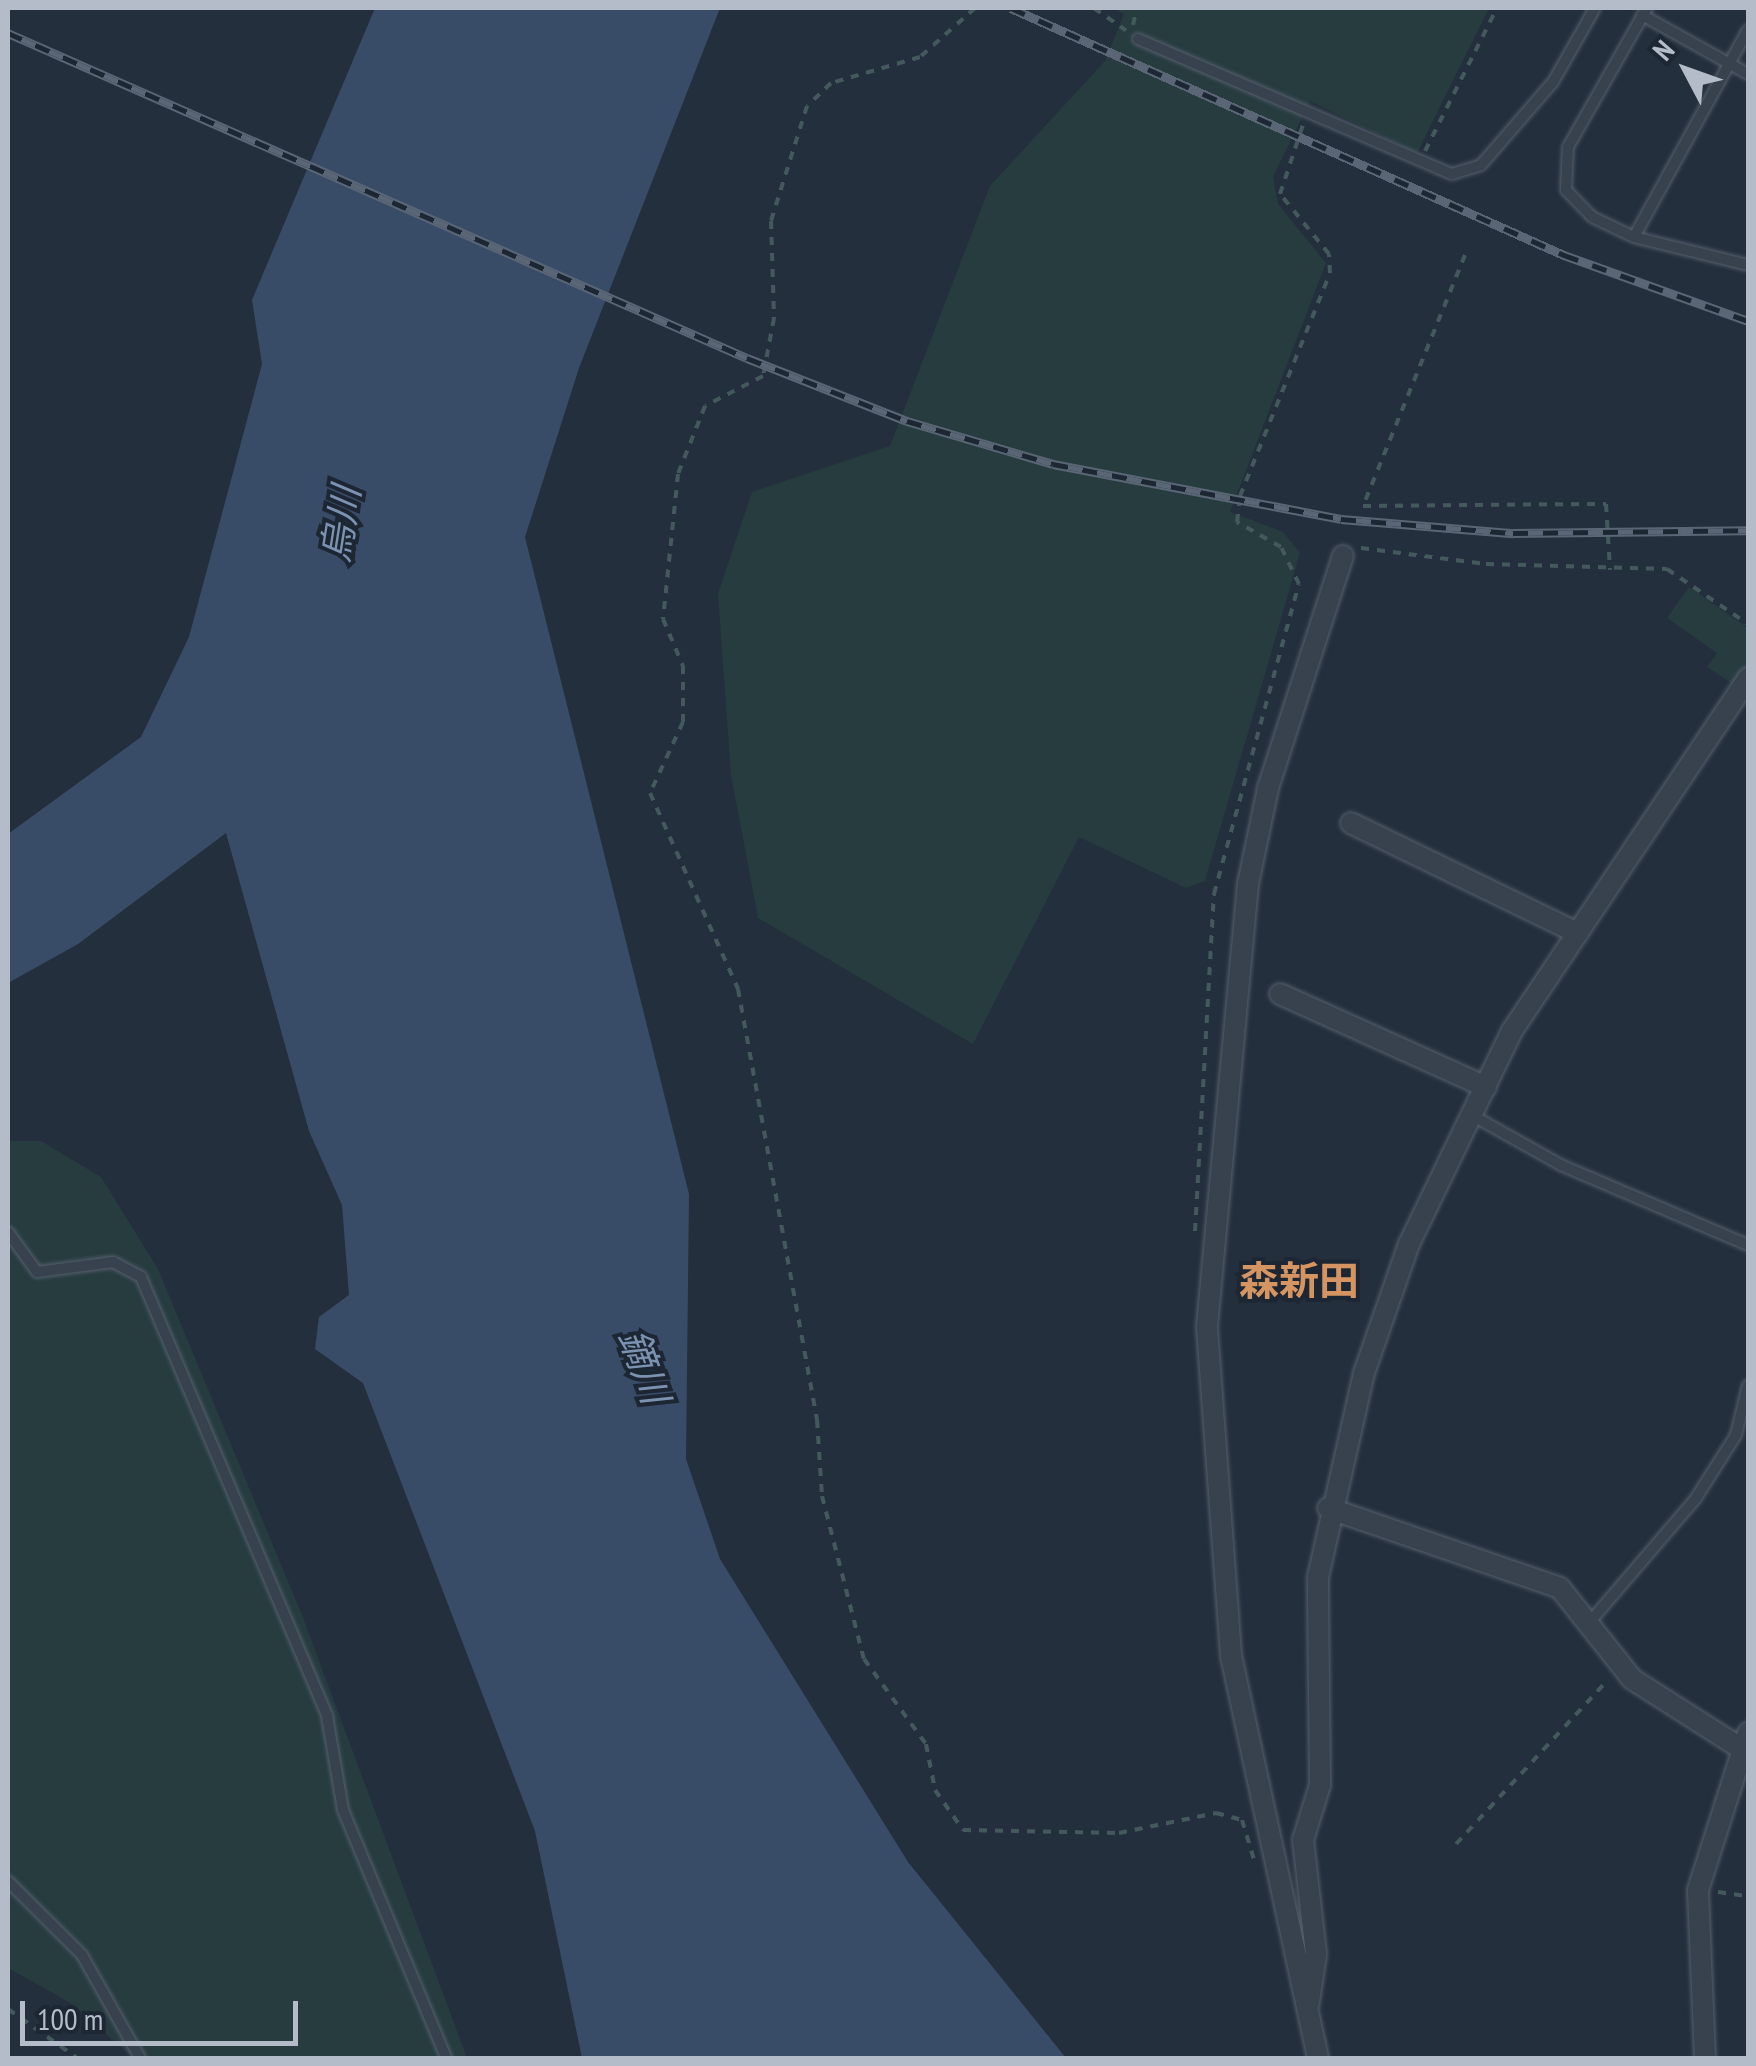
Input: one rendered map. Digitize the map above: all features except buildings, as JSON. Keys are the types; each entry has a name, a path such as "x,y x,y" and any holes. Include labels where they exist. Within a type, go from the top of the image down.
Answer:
{"street":[{"path":"1318,2058 1231,1655 1208,1326 1248,884 1268,788 1344,556"},
{"path":"1307,2009 1316,1954 1303,1840 1320,1785 1312,1680 1328,1508 1409,1244 1469,1114 1578,933 1748,678"},
{"path":"1350,823 1578,933"},
{"path":"1280,994 1486,1088"},
{"path":"1328,1508 1496,1559 1560,1588 1622,1666 1745,1746 1698,1890 1706,2058"}],"lane":[{"path":"1138,39 1452,174 1481,165 1552,82 1595,8"},
{"path":"1748,74 1644,11 1561,168 1577,206 1634,237 1748,265"},
{"path":"1634,237 1748,30"},
{"path":"1469,1114 1561,1165 1748,1245"},
{"path":"8,1232 37,1272 114,1262 141,1278 327,1716 343,1810 446,2058"},
{"path":"1588,1624 1696,1498 1736,1435 1748,1385"},
{"path":"8,1881 82,1955 140,2058"}],"path":[{"path":"974,8 920,57 830,83 807,106 771,221 774,318 763,376 704,406 678,474 663,619 683,666 683,722 650,792 738,989 817,1420 822,1496 864,1660 926,1744 935,1790 963,1830 1119,1833 1216,1813 1242,1820 1257,1871"},
{"path":"1094,8 1138,39"},
{"path":"1138,8 1138,39"},
{"path":"1420,162 1498,8"},
{"path":"1195,1243 1194,1132 1214,894 1299,584 1281,546 1237,522 1240,496 1330,272 1329,254 1280,194 1308,112"},
{"path":"1465,255 1363,506 1606,504 1610,570"},
{"path":"1344,556 1366,548 1610,570 1667,569 1748,624"},
{"path":"1456,1844 1622,1666"},
{"path":"1698,1890 1748,1896"},
{"path":"8,2009 77,2058"}],"green space":[{"path":"1113,8 1489,8 1417,153 1310,101 1273,177 1278,204 1326,263 1230,512 1283,532 1300,553 1205,881 1186,888 1079,837 973,1044 758,918 731,775 718,594 752,492 890,446 990,186 1105,61 1124,14"},
{"path":"1689,587 1748,628 1748,668 1736,686 1707,667 1717,653 1667,618"},
{"path":"8,1141 41,1141 101,1177 158,1269 302,1615 467,2058 134,2058 69,2002 8,1968"}],"water":[{"path":"375,8 720,8 579,368 525,537 689,1194 686,1459 720,1559 908,1862 1066,2058 582,2058 535,1831 363,1383 315,1349 319,1317 349,1295 342,1205 309,1131 226,833 78,944 8,983 8,834 141,737 189,637 262,364 252,300"}],"railway":[{"path":"1011,8 1564,255 1748,321"},
{"path":"8,33 747,358 907,421 1053,464 1341,519 1513,533 1748,530"}],"district":[{"name":"森新田","path":"1299,1280"}],"water label":[{"name":"烏川","path":"340,524"},
{"name":"鏑川","path":"645,1366"}]}
